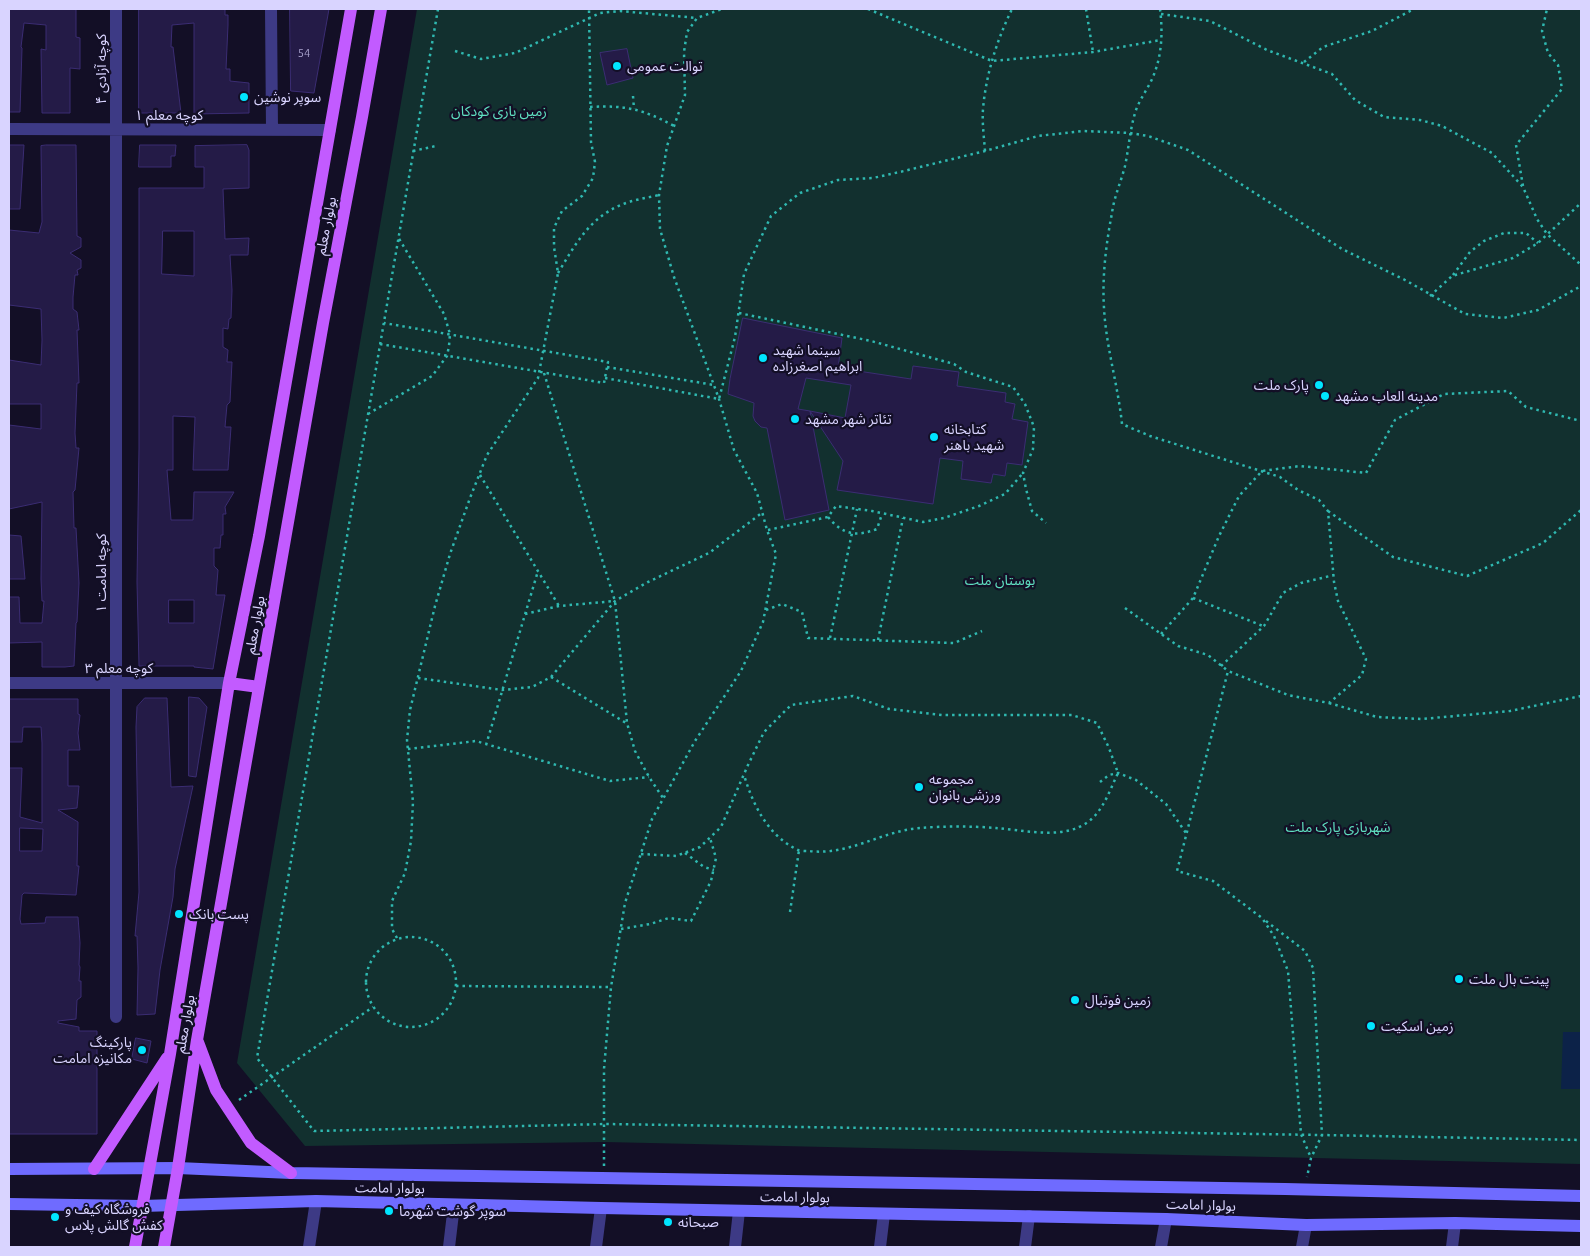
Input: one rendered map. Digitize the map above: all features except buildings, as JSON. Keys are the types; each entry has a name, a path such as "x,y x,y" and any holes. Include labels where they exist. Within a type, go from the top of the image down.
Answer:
{"main road":[{"name":"بولوار معلم","path":"135,1247 170,1054 229,683 260,527 351,9"},
{"name":"بولوار معلم","path":"164,1247 197,1040 380,9"},
{"path":"229,683 259,687"},
{"path":"197,1040 216,1090 251,1143 291,1174"},
{"path":"94,1168 170,1054"},
{"name":"بولوار امامت","path":"9,1169 178,1168 291,1174 1581,1196"},
{"name":"بولوار امامت","path":"9,1204 142,1206 316,1201 1166,1219 1306,1224 1456,1223 1581,1226"}],"street":[{"name":"کوچه آزادی ۴","path":"116,9 116,129"},
{"path":"271,9 272,130"},
{"name":"کوچه معلم ۱","path":"9,129 330,130"},
{"name":"کوچه امامت ۱","path":"116,129 116,1017"},
{"name":"کوچه معلم ۳","path":"9,683 229,683"},
{"path":"309,1247 316,1201"},
{"path":"449,1247 454,1205"},
{"path":"596,1247 601,1208"},
{"path":"734,1247 739,1211"},
{"path":"880,1247 884,1214"},
{"path":"1025,1247 1029,1216"},
{"path":"1161,1247 1166,1219"},
{"path":"1452,1247 1456,1223"},
{"path":"1302,1247 1306,1224"}],"path":[{"path":"438,9 257,1058 314,1131 605,1124 1581,1140"},
{"path":"396,938 392,929 392,901 405,873 411,840 413,802 407,740 410,710 435,606 450,554 487,455 538,378 558,274 554,247 554,228 562,211 582,196 593,178 595,162 591,142 589,9"},
{"path":"455,51 481,59 515,53 600,13 620,11 697,18 722,9"},
{"path":"868,9 992,61 1093,52 1161,40"},
{"path":"985,151 983,110 986,85 997,43 1012,9"},
{"path":"1086,9 1093,52"},
{"path":"1160,9 1160,57 1137,108 1130,133 1125,166 1112,211 1105,257 1104,299 1122,424 1150,436 1280,477 1298,490 1319,500 1328,511 1393,557 1467,576 1543,543 1581,510"},
{"path":"1304,63 1323,47 1372,31 1414,9"},
{"path":"1547,9 1542,31 1548,53 1558,65 1562,89 1516,145 1523,187 1537,219 1547,234 1581,265"},
{"path":"1161,14 1210,21 1268,50 1332,74 1355,100 1384,117 1420,120 1442,126 1492,153 1523,187"},
{"path":"603,1178 605,1124 604,1069 611,987 625,903 652,819 695,741 741,671 764,622 776,554 757,493 734,450 719,398 674,277 660,229 659,195 667,146 685,95 684,52 687,32 697,18"},
{"path":"589,19 594,25"},
{"path":"633,96 634,109"},
{"path":"590,107 625,106 654,116 674,126"},
{"path":"719,398 735,337 744,274 771,216 800,193 838,180 873,178 1038,136 1083,131 1130,133 1148,136 1188,150 1342,249 1405,280 1430,296 1465,314 1503,318 1538,310 1581,286"},
{"path":"413,151 436,146"},
{"path":"558,274 580,236 597,219 621,205 659,195"},
{"path":"1452,276 1513,258 1538,243 1581,203"},
{"path":"1430,296 1452,276 1470,252 1484,241 1504,233 1526,233 1538,243"},
{"path":"368,414 432,376 447,356 450,334 444,314 398,237"},
{"path":"738,312 871,341 954,364 966,372 1013,387 1025,404 1034,427 1033,449 1023,473 1005,494 979,506 944,518 923,522 836,506 828,517 767,530"},
{"path":"380,344 604,383 605,378 608,362 384,323"},
{"path":"607,367 714,386"},
{"path":"544,373 615,601 627,723 635,751 663,798"},
{"path":"605,378 719,398"},
{"path":"1161,634 1193,598 1219,536 1239,496 1262,471 1300,466 1366,473 1395,420 1444,394 1508,391 1526,407 1581,421"},
{"path":"1023,473 1032,511 1046,523"},
{"path":"480,475 559,606"},
{"path":"830,638 857,509"},
{"path":"1328,511 1338,601 1366,659 1362,675 1329,704"},
{"path":"418,678 502,690 532,687 551,676 615,601 648,582 709,553 763,512"},
{"path":"828,517 837,528 863,534 877,529 882,514"},
{"path":"878,640 903,518"},
{"path":"486,744 538,571"},
{"path":"1221,666 1264,626 1282,593 1301,583 1334,574"},
{"path":"1193,598 1264,626"},
{"path":"525,614 559,606 615,601"},
{"path":"766,610 782,604 794,607 802,612 808,638 954,643 982,631"},
{"path":"1125,608 1178,646 1208,655 1228,671 1288,695 1376,717 1422,719 1510,710 1581,696"},
{"path":"1228,671 1177,872 1213,881 1305,951 1313,968 1322,1135 1311,1158 1304,1190"},
{"path":"551,676 627,723"},
{"path":"640,854 676,856 700,847 710,838 721,827 744,775 764,732 791,705 853,696 889,709 942,715 1072,715 1097,723 1109,748 1118,774 1097,816 1071,830 1036,832 994,828 920,828 877,838 850,849 822,853 799,850 781,838 757,812 744,775"},
{"path":"408,749 476,741 610,781 649,777"},
{"path":"1100,782 1109,775 1118,774 1136,780 1166,804 1186,833"},
{"path":"621,929 650,924 669,918 691,922 712,881 716,858 710,838"},
{"path":"790,912 799,850"},
{"path":"686,853 704,867 714,870"},
{"path":"1262,918 1274,936 1288,971 1300,1134 1311,1158"},
{"path":"414,936 432,941 446,952 454,968 456,986 452,1003 440,1017 425,1026 407,1028 390,1023 376,1012 367,996 365,978 370,961 381,947 396,938 414,936"},
{"path":"456,986 611,987"},
{"path":"228,1109 272,1076 373,1007"}],"green space":[{"name":"بوستان ملت","path":"417,9 1581,9 1581,1164 605,1142 305,1146 237,1063"}],"water":[{"path":"1563,1032 1581,1032 1581,1089 1561,1089"}],"place":[{"name":"توالت عمومی","path":"617,66"},
{"name":"سوپر نوشین","path":"244,97"},
{"name":"سینما شهید ابراهیم اصغرزاده","path":"763,358"},
{"name":"پارک ملت","path":"1319,385"},
{"name":"مدينه العاب مشهد","path":"1325,396"},
{"name":"تئاتر شهر مشهد","path":"795,419"},
{"name":"کتابخانه شهید باهنر","path":"934,437"},
{"name":"مجموعه ورزشی بانوان","path":"919,787"},
{"name":"پست بانک","path":"179,914"},
{"name":"پینت بال ملت","path":"1459,979"},
{"name":"زمین فوتبال","path":"1075,1000"},
{"name":"زمین اسکیت","path":"1371,1026"},
{"name":"پارکینگ مکانیزه امامت","path":"142,1050"},
{"name":"سوپر گوشت شهرما","path":"389,1211"},
{"name":"فروشگاه کیف و کفش گالش پلاس","path":"55,1217"},
{"name":"صبحانه","path":"668,1222"}],"park label":[{"name":"زمین بازی کودکان","path":"499,111"},
{"name":"شهربازی پارک ملت","path":"1338,827"}]}
